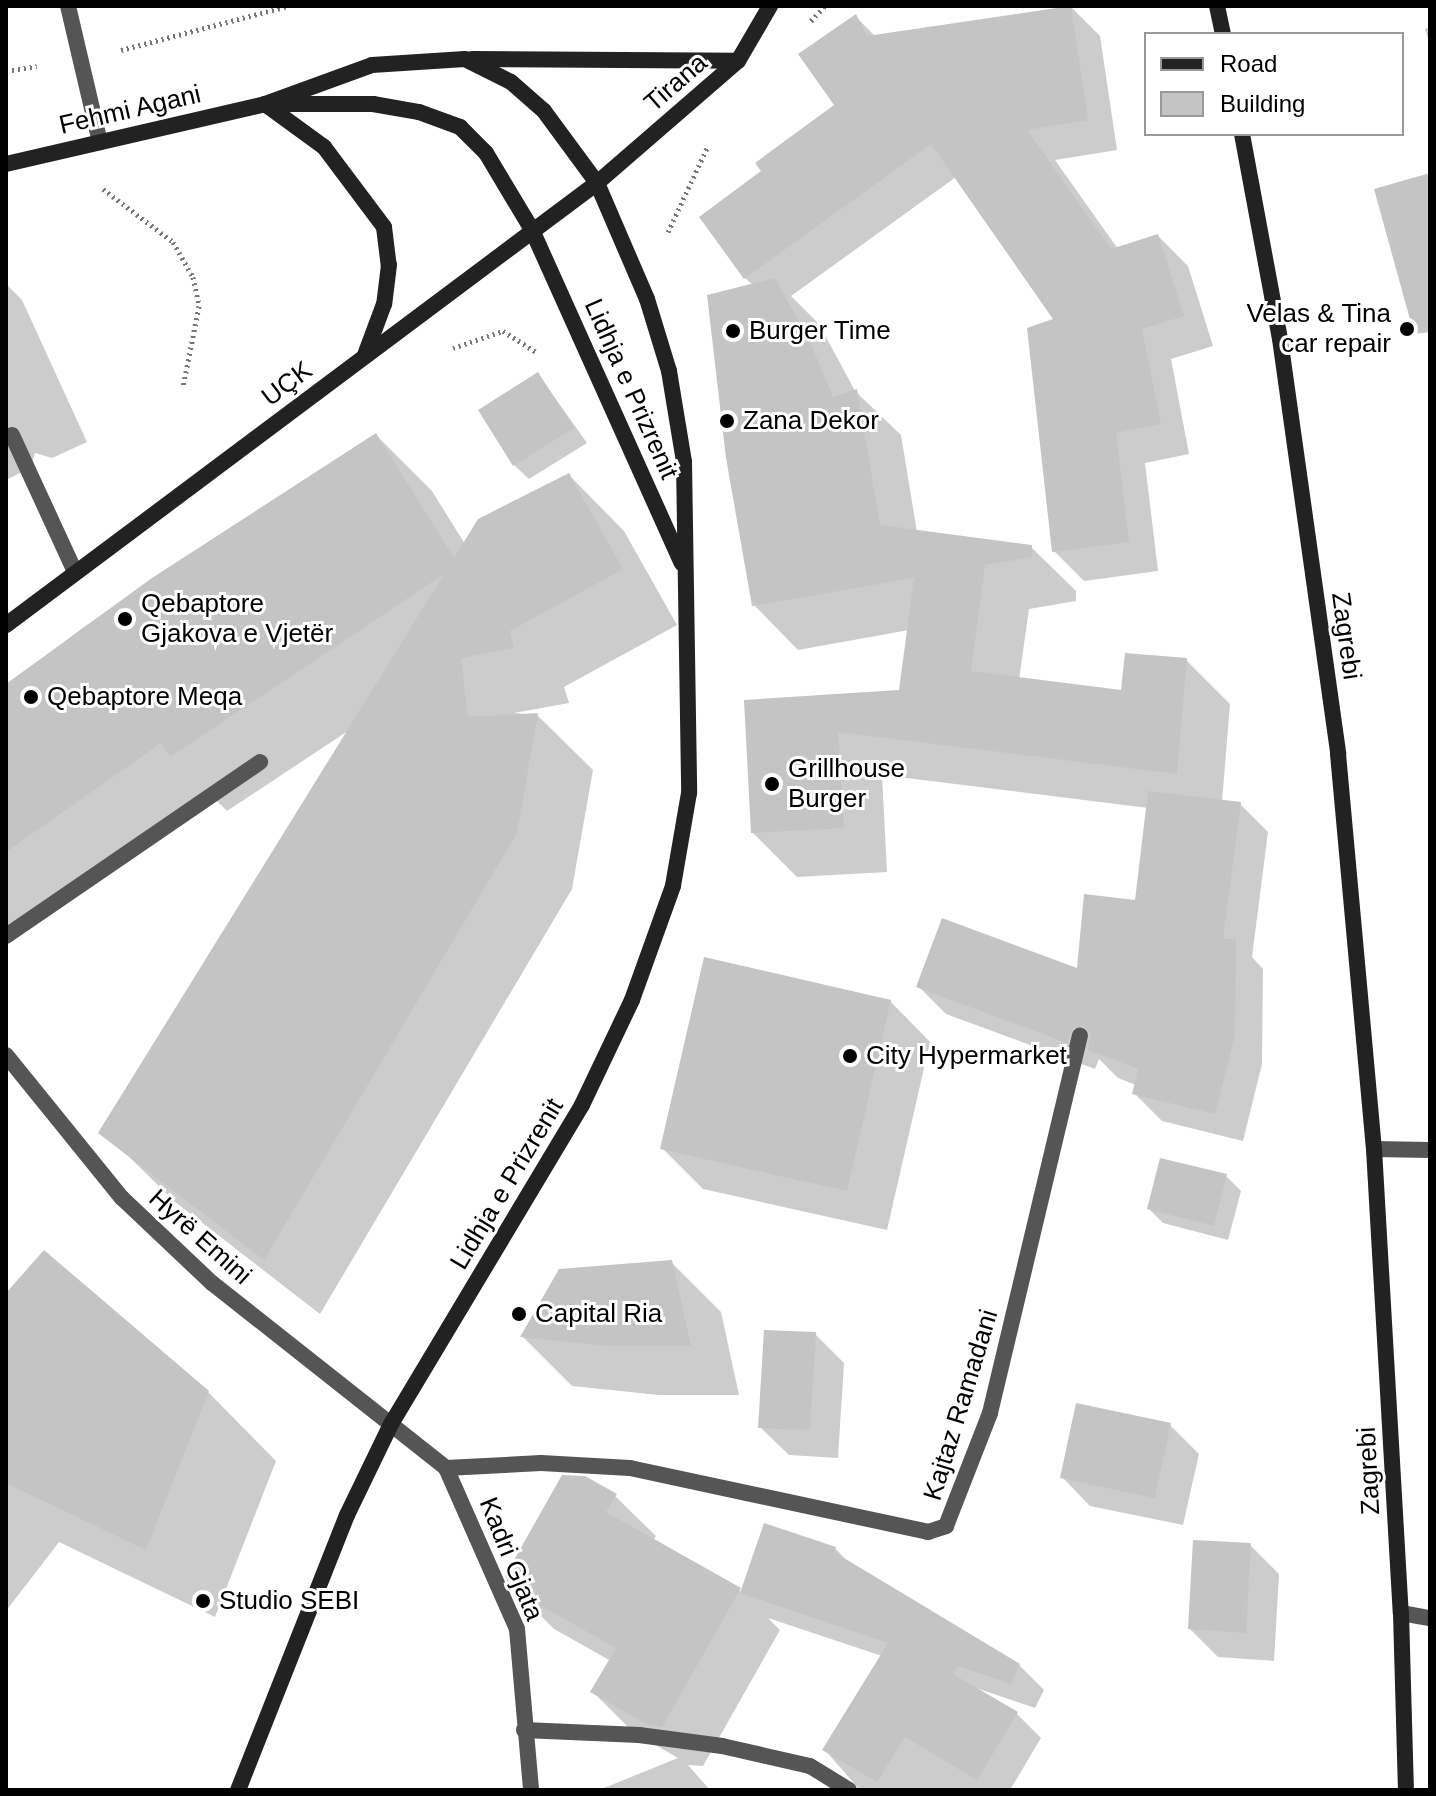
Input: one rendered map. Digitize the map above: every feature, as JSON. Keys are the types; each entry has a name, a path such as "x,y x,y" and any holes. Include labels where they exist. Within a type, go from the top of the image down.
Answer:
{"street":[{"path":"68,6 100,142"},
{"name":"Tirana","path":"597,183 738,61 770,6"},
{"path":"1217,6 1223,32"},
{"path":"465,59 511,82 544,111 597,183"},
{"name":"Fehmi Agani","path":"6,164 265,104 372,65 465,59 738,61"},
{"path":"265,104 324,147 384,227 389,265 384,304 364,357"},
{"name":"Fehmi Agani","path":"265,104 373,104 419,112 460,127 486,153 532,230"},
{"name":"Zagrebi","path":"1242,136 1280,339 1338,754 1374,1149 1401,1613 1406,1790"},
{"name":"UÇK","path":"6,625 597,183"},
{"name":"Lidhja e Prizrenit","path":"238,1790 341,1529 392,1422 582,1105 632,1000 673,886 689,793 684,462 669,371 647,299 597,183"},
{"name":"Lidhja e Prizrenit","path":"532,230 684,569"},
{"path":"12,435 75,572"},
{"path":"6,936 260,762"},
{"name":"Kajtaz Ramadani","path":"446,1468 541,1463 630,1468 928,1532 946,1526 990,1413 1080,1036"},
{"name":"Hyrë Emini","path":"6,1055 122,1198 212,1283 392,1422"},
{"path":"1374,1149 1430,1150"},
{"name":"Kadri Gjata","path":"392,1422 446,1468 482,1541 517,1629 531,1790"},
{"path":"1401,1613 1430,1618"},
{"path":"524,1730 639,1735 722,1746 810,1766 849,1790"}],"path":[{"path":"6,71 80,58 287,6"},
{"path":"803,29 825,6"},
{"path":"670,240 667,227 713,136"},
{"path":"103,189 173,242 193,277 199,306 195,348 183,387"}],"building":[{"path":"1071,6 1088,120 1027,130 1111,249 1158,234 1184,316 1142,329 1161,424 1116,433 1129,542 1052,552 1027,328 1053,319 931,144 744,279 699,217 761,171 755,163 834,105 798,54 856,14 867,36"},
{"path":"1430,173 1430,332 1414,334 1374,189"},
{"path":"775,278 808,337 833,397 857,389 880,525 1032,545 1032,557 985,565 971,671 1121,690 1125,653 1187,658 1177,774 838,732 844,828 751,833 744,700 899,690 914,578 752,606 726,458 707,295"},
{"path":"538,372 574,428 513,466 478,410"},
{"path":"376,433 454,558 478,519 569,473 623,569 510,631 514,648 461,658 468,717 538,713 517,833 264,1260 98,1133 444,574 170,757 161,743 6,852 6,684 152,578"},
{"path":"1148,791 1241,802 1223,939 1236,939 1235,1035 1215,1114 1132,1094 1138,1069 1088,1050 1091,1034 1083,1026 1073,1028 1067,1043 916,987 942,918 1077,968 1084,894 1135,900"},
{"path":"704,957 891,1000 847,1191 660,1149"},
{"path":"1160,1158 1227,1174 1214,1226 1147,1209"},
{"path":"44,1250 209,1391 146,1550 6,1483 6,1293"},
{"path":"672,1260 691,1346 608,1346 520,1337 559,1269"},
{"path":"764,1330 816,1332 810,1430 758,1428"},
{"path":"1076,1403 1171,1423 1155,1498 1060,1478"},
{"path":"562,1475 585,1476 617,1494 606,1512 741,1588 662,1727 648,1725 590,1692 616,1648 511,1589 505,1576"},
{"path":"764,1523 836,1547 834,1552 1020,1664 1011,1684 958,1666 953,1674 1018,1712 977,1780 905,1737 877,1782 822,1750 888,1643 740,1593"},
{"path":"1193,1540 1251,1543 1246,1633 1188,1629"}],"place":[{"name":"Velas & Tina car repair","path":"1407,329"},
{"name":"Burger Time","path":"733,331"},
{"name":"Zana Dekor","path":"727,421"},
{"name":"Qebaptore Gjakova e Vjetër","path":"125,619"},
{"name":"Qebaptore Meqa","path":"31,697"},
{"name":"Grillhouse Burger","path":"772,784"},
{"name":"City Hypermarket","path":"850,1056"},
{"name":"Capital Ria","path":"519,1314"},
{"name":"Studio SEBI","path":"203,1601"}]}
